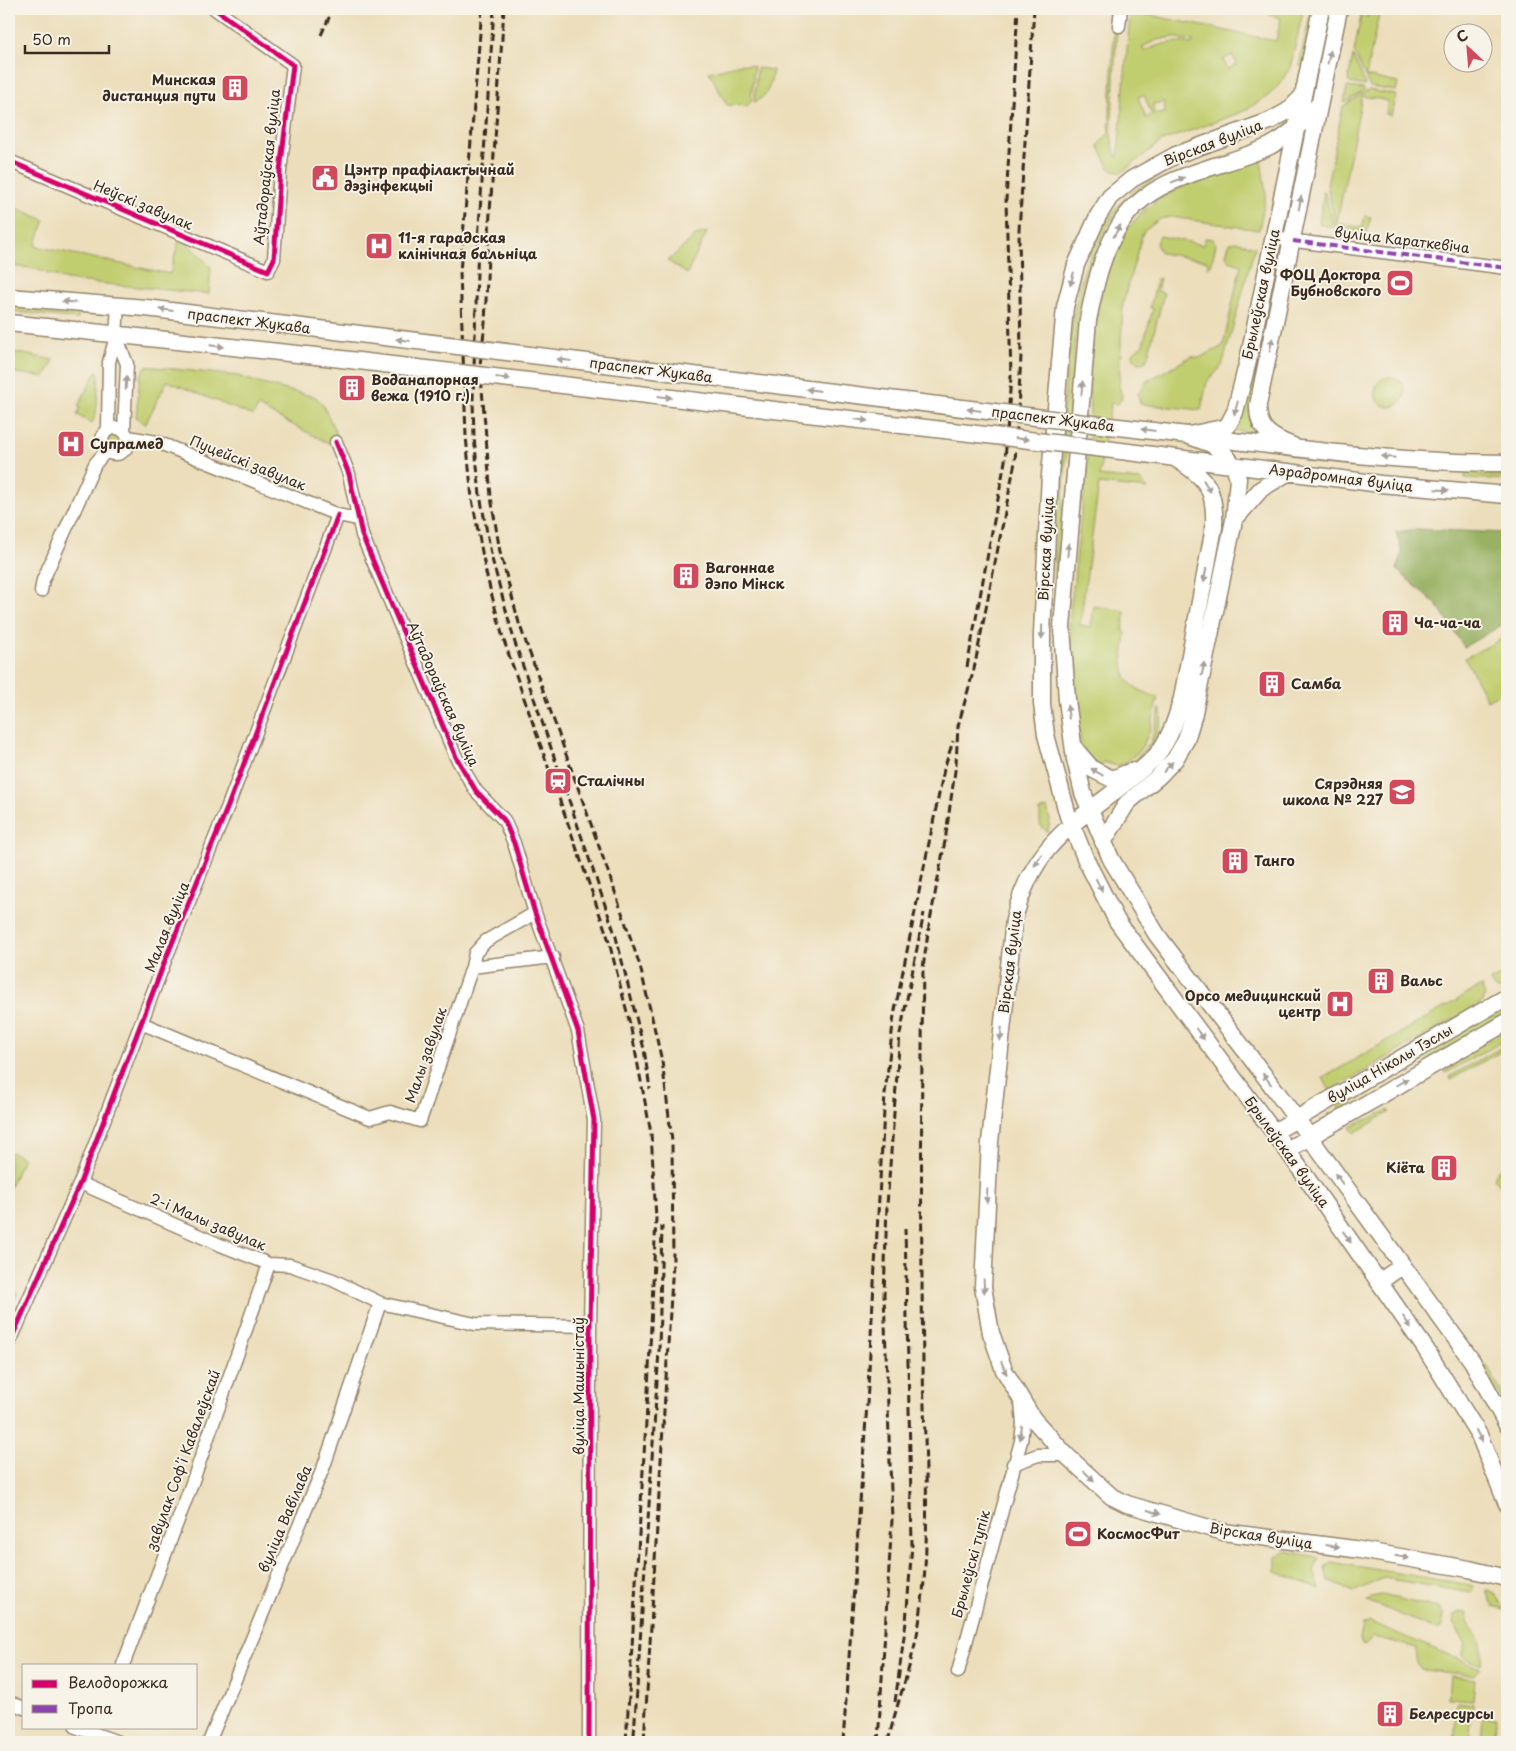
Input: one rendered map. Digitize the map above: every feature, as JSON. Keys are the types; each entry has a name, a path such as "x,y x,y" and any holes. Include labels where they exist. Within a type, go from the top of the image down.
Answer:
{"main road":[{"name":"Брылеўская вуліца","path":"1187,435 1221,430 1227,428 1232,422 1248,361 1301,98 1321,9"},
{"name":"Брылеўская вуліца","path":"1293,446 1268,434 1264,430 1258,416 1339,9"},
{"name":"Вірская вуліца","path":"1301,98 1288,111 1270,121 1176,155 1132,179 1110,197 1102,209 1076,265 1065,307 1058,370 1042,633 1042,704 1046,735 1071,825 1042,854 1018,900 1009,960 990,1142 983,1287 991,1333 1004,1370 1021,1402 1044,1432 1066,1455 1111,1496 1127,1504 1223,1532 1354,1549 1469,1569 1507,1578"},
{"name":"Вірская вуліца","path":"1089,810 1083,793 1073,746 1067,700 1062,627 1088,320 1097,275 1112,237 1136,205 1169,183 1270,146 1295,128 1319,104"},
{"path":"1270,121 1295,128 1300,136 1308,165"},
{"path":"1270,146 1280,148 1288,164"},
{"name":"праспект Жукава","path":"9,297 118,305 1109,426 1293,446"},
{"name":"праспект Жукава","path":"9,323 316,356 1176,459"},
{"path":"1103,842 1122,808 1168,768 1186,740 1193,717 1234,520 1238,479 1234,466 1229,458 1216,447 1187,435"},
{"name":"Аэрадромная вуліца","path":"1293,446 1410,460 1507,463"},
{"path":"1071,825 1156,757 1171,733 1182,698 1214,520 1215,505 1211,490 1192,468 1176,459"},
{"name":"Аэрадромная вуліца","path":"1176,459 1381,484 1507,495"},
{"path":"1234,520 1261,489 1289,472"},
{"path":"1073,746 1092,769 1112,779 1134,770 1156,757"},
{"name":"Брылеўская вуліца","path":"1089,810 1122,881 1156,935 1282,1099 1302,1114 1309,1136 1318,1150 1472,1361 1507,1425"},
{"name":"Брылеўская вуліца","path":"1071,825 1106,901 1127,936 1274,1132 1425,1348 1468,1415 1494,1468 1507,1504"},
{"name":"вуліца Ніколы Тэслы","path":"1274,1132 1302,1114 1507,997"},
{"name":"вуліца Ніколы Тэслы","path":"1287,1150 1332,1122 1507,1022"},
{"path":"1318,1150 1332,1122"},
{"path":"1379,1282 1402,1266"}],"street":[{"name":"Аўтадораўская вуліца","path":"215,9 293,65 280,170 274,259 268,271"},
{"path":"1119,26 1121,9"},
{"name":"Неўскі завулак","path":"9,161 268,271"},
{"name":"вуліца Караткевіча","path":"1272,238 1507,268"},
{"path":"116,336 127,364 126,434 128,444 122,452 116,454 106,451 102,442 108,429 109,362 116,336 118,305"},
{"path":"108,429 116,428 126,434"},
{"name":"Пуцейскі завулак","path":"126,434 156,442 338,515 357,520"},
{"name":"Аўтадораўская вуліца","path":"336,442 349,474 357,520 386,594 456,757 476,791 504,820 514,843 535,913 553,957 578,1031"},
{"path":"41,591 43,580 94,464 106,451"},
{"name":"Малая вуліца","path":"9,1344 80,1183 141,1023 228,806 338,515"},
{"name":"Малы завулак","path":"141,1023 370,1118 390,1112 420,1121 475,953 486,941 535,913"},
{"path":"472,966 553,957"},
{"name":"вуліца Машыністаў","path":"578,1031 594,1120 590,1326 589,1742"},
{"name":"2-і Малы завулак","path":"80,1183 269,1264 290,1265 316,1274 380,1303 475,1324 590,1326"},
{"name":"завулак Софʼі Кавалеўскай","path":"123,1664 191,1486 269,1264"},
{"name":"вуліца Вавілава","path":"209,1742 324,1466 380,1303"},
{"name":"Брылеўскі тупік","path":"958,1672 1020,1441 1023,1424 1021,1402"},
{"path":"1013,1464 1038,1455 1066,1455"},
{"path":"9,1702 22,1707"},
{"path":"79,1728 118,1742"}],"green space":[{"path":"1271,9 1303,12 1290,68 1279,85 1268,96 1242,112 1162,141 1121,173 1110,169 1098,145 1109,133 1114,26 1117,27 1111,136 1116,157 1118,157 1130,14 1135,12 1276,41 1281,18 1270,15","holes":["1173,37 1193,41 1192,44 1166,43 1144,51 1142,47 1157,40","1232,55 1237,64 1228,69 1223,60","1144,95 1152,115 1146,118 1138,97","1164,102 1165,113 1154,114 1153,104"]},
{"path":"1311,9 1316,9 1304,67 1299,65"},
{"path":"1363,9 1380,9 1366,76 1398,83 1396,91 1370,87 1354,52 1361,16 1368,17 1369,10"},
{"path":"1353,56 1365,83 1365,86 1348,81"},
{"path":"741,64 754,66 751,102 747,106 727,105 709,72"},
{"path":"757,68 773,70 766,93 754,102"},
{"path":"1347,87 1364,89 1364,91 1344,103"},
{"path":"1369,90 1396,95 1391,116 1386,114 1388,101 1362,96 1337,222 1362,228 1365,216 1371,217 1366,233 1336,227 1327,185 1343,106"},
{"path":"1261,160 1266,194 1259,230 1171,217 1160,219 1143,232 1123,303 1119,386 1122,397 1118,404 1111,403 1099,476 1140,480 1148,489 1099,484 1080,625 1091,627 1094,606 1125,611 1123,631 1126,632 1123,665 1125,674 1128,681 1135,687 1158,697 1150,728 1142,746 1128,760 1118,766 1103,762 1101,769 1081,748 1069,623 1091,427 1090,373 1093,342 1105,280 1115,252 1129,228 1146,209 1158,200 1186,186"},
{"path":"1171,170 1139,190 1113,218 1100,241 1084,290 1075,341 1056,582 1054,581 1056,490 1067,368 1077,299 1086,266 1099,235 1116,208 1140,186"},
{"path":"1324,191 1334,227 1319,224"},
{"path":"9,205 45,220 35,246 170,274 180,236 211,267 209,294 66,280 32,268 9,266"},
{"path":"707,232 687,274 668,261 696,235"},
{"path":"1160,236 1203,245 1205,238 1213,239 1216,244 1211,266 1207,268 1208,261 1161,253 1156,244"},
{"path":"1236,241 1255,247 1222,366 1207,382 1201,410 1140,404 1138,394 1147,381 1192,356 1199,358 1223,346 1241,265 1229,261 1226,255 1229,244"},
{"path":"1276,260 1280,261 1263,433 1229,430"},
{"path":"1160,278 1157,291 1164,293 1148,356 1145,362 1138,363 1134,359 1133,353 1143,344 1153,309 1150,308 1157,279"},
{"path":"9,306 79,313 78,319 9,311"},
{"path":"9,351 54,360 45,377 10,372"},
{"path":"146,366 238,376 316,397 323,405 337,435 330,444 258,407 253,416 167,381 145,425 136,417 140,376"},
{"path":"96,372 99,373 96,414 92,423 77,415 80,408 78,406"},
{"path":"1390,377 1401,381 1405,392 1401,403 1390,407 1379,403 1375,392 1379,381"},
{"path":"115,435 120,437 122,442 120,447 115,449 110,447 108,442 110,437"},
{"path":"1465,473 1507,476 1507,480 1465,478"},
{"path":"1417,529 1507,533 1507,622 1464,647 1437,605 1397,570 1402,553 1396,532"},
{"path":"1507,636 1507,689 1487,700 1465,658"},
{"path":"1160,708 1160,725 1152,743 1125,770 1151,742"},
{"path":"1047,808 1050,820 1048,832 1040,825 1040,811"},
{"path":"1507,972 1507,989 1497,990 1490,981"},
{"path":"1481,986 1485,995 1483,1002 1330,1091 1323,1078"},
{"path":"1507,1004 1507,1014 1341,1109 1337,1102"},
{"path":"1507,1030 1507,1039 1446,1073 1445,1071 1471,1050"},
{"path":"1507,1044 1507,1048 1450,1080 1449,1077"},
{"path":"1389,1110 1390,1112 1354,1133 1350,1127"},
{"path":"9,1151 23,1158 9,1189"},
{"path":"1507,1165 1507,1188 1499,1185 1494,1178 1498,1170"},
{"path":"9,1289 18,1293 9,1312"},
{"path":"1486,1364 1507,1402 1507,1406 1484,1372"},
{"path":"1286,1551 1319,1559 1314,1571 1320,1589 1276,1572 1276,1556"},
{"path":"1331,1562 1474,1587 1471,1593 1384,1578 1353,1592 1328,1581 1325,1567"},
{"path":"1487,1590 1495,1594 1504,1609 1492,1606"},
{"path":"1381,1595 1439,1608 1444,1616 1442,1627 1438,1630 1367,1601 1371,1597"},
{"path":"1459,1612 1467,1613 1470,1626 1480,1641 1482,1647 1481,1665 1462,1656 1466,1644 1453,1623 1455,1615"},
{"path":"1370,1622 1480,1668 1475,1675 1422,1670 1416,1663 1417,1648 1374,1637 1366,1646 1362,1644 1360,1639 1363,1625"},
{"path":"1450,1676 1475,1679 1473,1700 1448,1698"},
{"path":"1457,1702 1473,1704 1469,1742 1454,1742"},
{"path":"1483,1716 1496,1717 1495,1742 1481,1742"}],"railway":[{"path":"321,35 333,9"},
{"path":"482,9 460,272 466,436 472,499 486,573 503,638 608,938 630,1024 651,1133 656,1218 648,1391 626,1742"},
{"path":"494,9 478,240 473,400 474,437 480,495 492,559 515,643 616,937 644,1049 650,1089"},
{"path":"504,9 490,212 485,323 480,365 491,497 500,552 519,623 640,966 662,1061 672,1141 673,1262 644,1742"},
{"path":"967,667 1005,461 1011,376 1006,200 1018,9"},
{"path":"888,1742 917,1633 924,1586 926,1554 922,1215 923,968 945,841 956,764 958,726 974,669 1015,462 1021,356 1019,230 1034,9"},
{"path":"843,1742 867,1404 885,1094 894,1015 944,769 953,741"},
{"path":"878,1742 892,1520 884,1295 887,1205 900,1034 924,913"},
{"path":"634,1735 659,1351 662,1226"},
{"path":"895,1702 906,1622 912,1545 905,1228"}],"marked path":[{"path":"1293,241 1507,268"}],"cycle path":[{"path":"9,161 268,271 274,259 280,171 293,65 215,9"},
{"path":"336,442 349,474 362,535 456,757 476,791 504,820 514,843 535,913 578,1031 594,1120 590,1326 589,1742"},
{"path":"9,1344 80,1183 166,958 228,806 338,515"}],"place":[{"name":"Минская дистанция пути","path":"235,88"},
{"name":"Цэнтр прафілактычнай дэзінфекцыі","path":"325,178"},
{"name":"11-я гарадская клінічная бальніца","path":"379,246"},
{"name":"ФОЦ Доктора Бубновского","path":"1400,283"},
{"name":"Воданапорная вежа (1910 г.)","path":"352,388"},
{"name":"Супрамед","path":"71,444"},
{"name":"Вагоннае дэпо Мінск","path":"686,576"},
{"name":"Ча-ча-ча","path":"1395,623"},
{"name":"Самба","path":"1272,684"},
{"name":"Сталічны","path":"558,781"},
{"name":"Сярэдняя школа № 227","path":"1402,792"},
{"name":"Танго","path":"1235,861"},
{"name":"Вальс","path":"1381,981"},
{"name":"Орсо медицинский центр","path":"1340,1004"},
{"name":"Кіёта","path":"1444,1168"},
{"name":"КосмосФит","path":"1078,1534"},
{"name":"Белресурсы","path":"1390,1714"}]}
